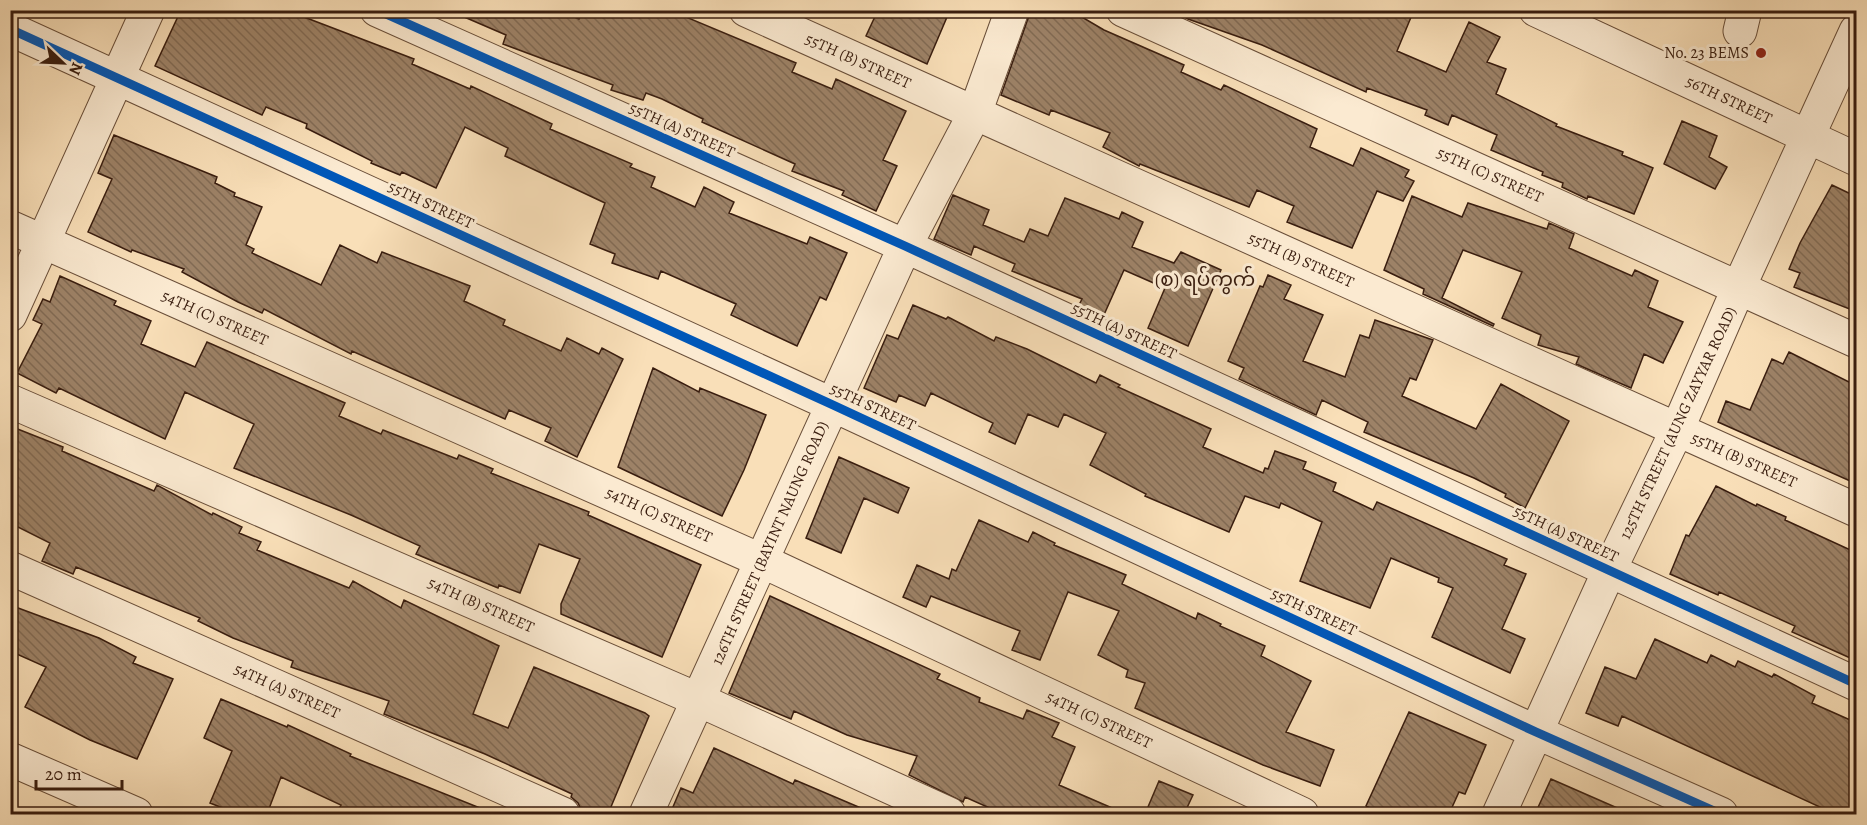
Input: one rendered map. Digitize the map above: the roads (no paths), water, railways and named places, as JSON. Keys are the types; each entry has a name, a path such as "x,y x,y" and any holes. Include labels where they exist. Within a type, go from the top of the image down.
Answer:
{"street":[{"path":"10,315 148,10"},
{"name":"55TH (A) STREET","path":"377,10 905,246 1857,684"},
{"name":"55TH (B) STREET","path":"746,10 1857,510"},
{"name":"126TH STREET (BAYINT NAUNG ROAD)","path":"646,814 905,246 975,113 1012,10"},
{"name":"55TH (C) STREET","path":"1123,10 1857,341"},
{"name":"56TH STREET","path":"1536,10 1857,159"},
{"name":"55TH STREET","path":"10,29 833,405 1536,732 1721,814"},
{"name":"125TH STREET (AUNG ZAYYAR ROAD)","path":"1499,814 1609,571 1677,430 1739,287 1857,31"},
{"name":"54TH (C) STREET","path":"10,227 762,561 1302,814"},
{"name":"54TH (B) STREET","path":"10,400 699,700 949,814"},
{"name":"54TH (A) STREET","path":"10,568 563,814"},
{"path":"10,759 136,814"}],"place":[{"name":"No. 23 BEMS","path":"1761,53"}],"district":[{"name":"(စ) ရပ်ကွက်","path":"1205,279"}]}
